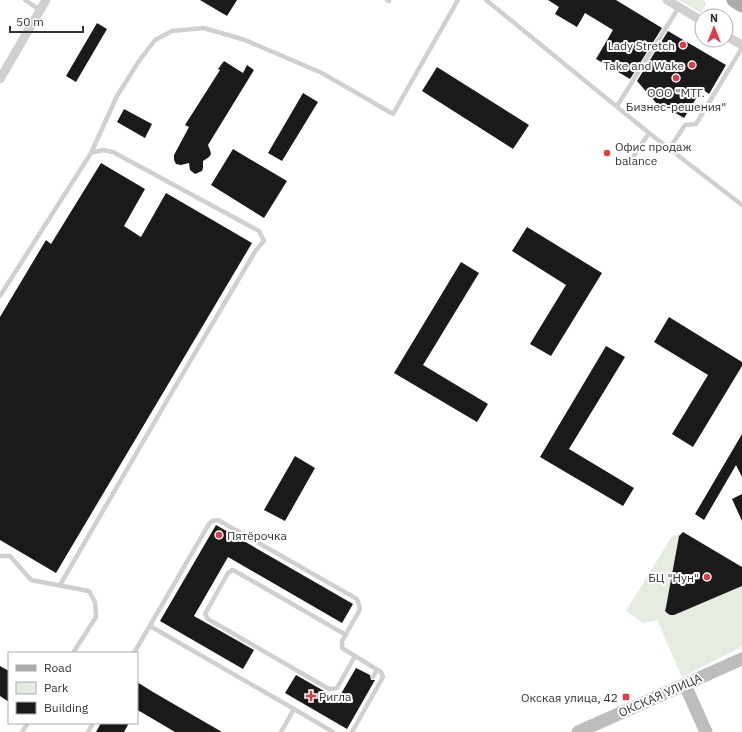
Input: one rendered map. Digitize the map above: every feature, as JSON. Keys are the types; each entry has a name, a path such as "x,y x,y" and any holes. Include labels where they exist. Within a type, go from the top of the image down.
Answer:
{"main road":[{"path":"734,0 742,5"},
{"name":"ОКСКАЯ УЛИЦА","path":"578,732 684,683 742,659"},
{"path":"684,683 706,732"}],"street":[{"path":"0,79 46,0"},
{"path":"667,0 694,16"}],"lane":[{"path":"25,0 40,10"},
{"path":"0,296 91,153 117,96 139,61 155,40 172,31 204,28 245,40 322,73 393,114 458,0"},
{"path":"486,0 649,133 742,205"},
{"path":"617,106 679,7"},
{"path":"669,148 685,125 696,124 742,47"},
{"path":"631,160 649,133"},
{"path":"60,585 256,250 264,241 260,231 113,152 103,150 91,153"},
{"path":"135,652 209,524 212,521 218,520 357,599 360,608 342,642 342,648 377,670 382,674 382,680 352,732"},
{"path":"0,556 10,556 31,580 89,591 95,602 96,617 74,652"},
{"path":"346,635 232,570 228,573 205,614 208,619 329,689 337,688 355,656"},
{"path":"150,626 333,732"},
{"path":"373,677 377,670"},
{"path":"281,732 294,710"}],"green space":[{"path":"679,0 702,0 707,3 704,8 694,9"},
{"path":"679,534 666,612 670,615 742,586 742,647 682,677 657,620 643,623 626,611 672,536"}],"building":[{"path":"200,0 237,0 227,16"},
{"path":"548,0 616,0 662,28 630,79 596,59 613,30 585,13 577,27 555,14 559,7"},
{"path":"97,23 107,29 76,82 66,76"},
{"path":"668,31 694,46 694,48 697,48 726,65 709,94 702,89 684,118 667,108 664,112 637,81"},
{"path":"224,61 243,73 247,65 254,70 208,145 211,154 203,161 202,171 195,174 190,170 189,163 181,165 176,164 174,155 189,127 185,125 220,70 218,69"},
{"path":"437,67 529,125 513,149 422,91"},
{"path":"303,93 318,102 282,161 268,153"},
{"path":"124,109 152,124 145,138 117,122"},
{"path":"233,149 287,181 264,218 211,185"},
{"path":"101,163 145,189 124,226 141,237 166,193 252,243 56,573 0,540 0,317 46,240 51,244"},
{"path":"527,227 602,273 551,356 530,344 566,285 512,251"},
{"path":"461,262 479,273 423,365 488,404 477,422 394,373"},
{"path":"669,317 742,362 742,366 693,447 672,434 708,375 654,342"},
{"path":"606,346 625,357 569,449 634,488 623,506 540,457"},
{"path":"742,434 742,477 736,465 704,520 695,514"},
{"path":"295,456 315,468 285,521 264,510"},
{"path":"742,494 742,521 732,499"},
{"path":"216,525 353,604 342,623 228,557 194,616 254,650 243,669 160,621"},
{"name":"БЦ \"Нун\"","path":"683,532 742,567 742,586 674,615 670,615 665,611 679,536"},
{"path":"0,666 8,670 8,701 0,696"},
{"path":"356,668 370,675 371,680 375,680 347,729 285,693 296,675 338,699"},
{"path":"138,683 222,732 175,732 138,711"},
{"path":"100,724 128,724 124,732 96,732"}],"place":[{"name":"Lady Stretch","path":"683,45"},
{"name":"Take and Wake","path":"692,65"},
{"name":"ООО \"МТГ. Бизнес-решения\"","path":"676,78"},
{"name":"Офис продаж balance","path":"607,153"},
{"name":"Пятёрочка","path":"219,535"},
{"name":"БЦ \"Нун\"","path":"707,577"},
{"name":"Ригла","path":"311,696"},
{"name":"Окская улица, 42","path":"626,697"}]}
